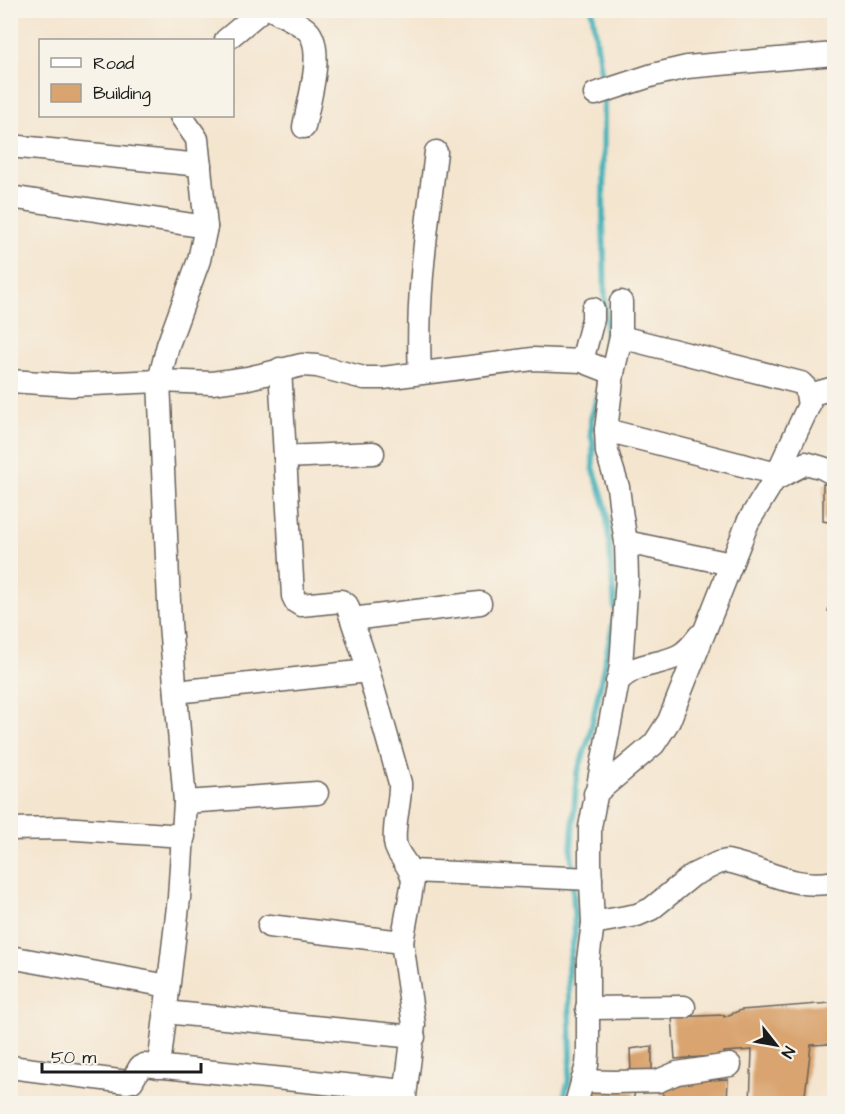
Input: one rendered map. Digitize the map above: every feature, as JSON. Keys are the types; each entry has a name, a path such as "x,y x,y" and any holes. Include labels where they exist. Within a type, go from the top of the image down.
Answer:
{"street":[{"path":"227,39 262,10"},
{"path":"273,10 307,30 313,39 316,51 315,70 304,127"},
{"path":"604,92 653,75 687,67 834,54"},
{"path":"159,1067 184,836 185,802 170,624 159,381 168,345 199,260 206,227 197,139 182,117"},
{"path":"10,146 200,165"},
{"path":"420,373 418,328 421,274 436,152"},
{"path":"10,197 206,227"},
{"path":"598,368 621,337 621,302"},
{"path":"576,1104 588,1052 588,960 593,923 578,878 621,666 627,578 626,542 618,487 607,452 598,368 591,330 593,309"},
{"path":"595,794 654,744 669,721 748,522 775,477 809,405 809,395 801,383 621,337"},
{"path":"10,381 98,385 159,381 212,383 302,365 317,366 364,378 383,378 533,358 598,368"},
{"path":"10,1067 127,1082 132,1081 140,1067 144,1065 404,1097 414,1036 413,1010 402,942 412,892 412,871 395,844 400,783 347,605 341,601 301,605 293,596 280,369"},
{"path":"809,395 834,388"},
{"path":"606,430 775,477 806,463 834,474"},
{"path":"285,458 373,453"},
{"path":"626,542 731,564"},
{"path":"352,619 480,603"},
{"path":"617,682 626,673 636,668 679,656 690,648 705,628"},
{"path":"176,692 368,671"},
{"path":"185,802 317,793"},
{"path":"10,829 61,828 184,836"},
{"path":"593,923 637,915 651,909 693,875 727,861 791,882 808,885 834,882"},
{"path":"412,871 578,878"},
{"path":"269,926 402,942"},
{"path":"10,957 168,986"},
{"path":"587,1008 684,1007"},
{"path":"165,1012 414,1036"},
{"path":"582,1080 658,1081 677,1073 730,1065"}],"building":[{"path":"823,484 834,485 834,523 823,521"},
{"path":"834,585 834,614 828,611"},
{"path":"831,1003 831,1044 811,1045 804,1104 750,1104 752,1050 724,1052 725,1055 675,1059 672,1017 724,1015 724,1017 741,1010"},
{"path":"652,1046 652,1072 631,1073 630,1049"},
{"path":"728,1079 727,1104 663,1104 663,1088 697,1081"},
{"path":"591,1087 635,1092 632,1104 586,1104"}],"waterway":[{"path":"592,10 603,85"},
{"path":"603,364 606,338 603,220 604,95"},
{"path":"601,383 591,419 591,435 593,467 606,508 615,609"},
{"path":"573,874 571,850 577,774 589,738 614,619"},
{"path":"562,1104 568,1083 571,1057 568,967 575,934 573,884"}]}
